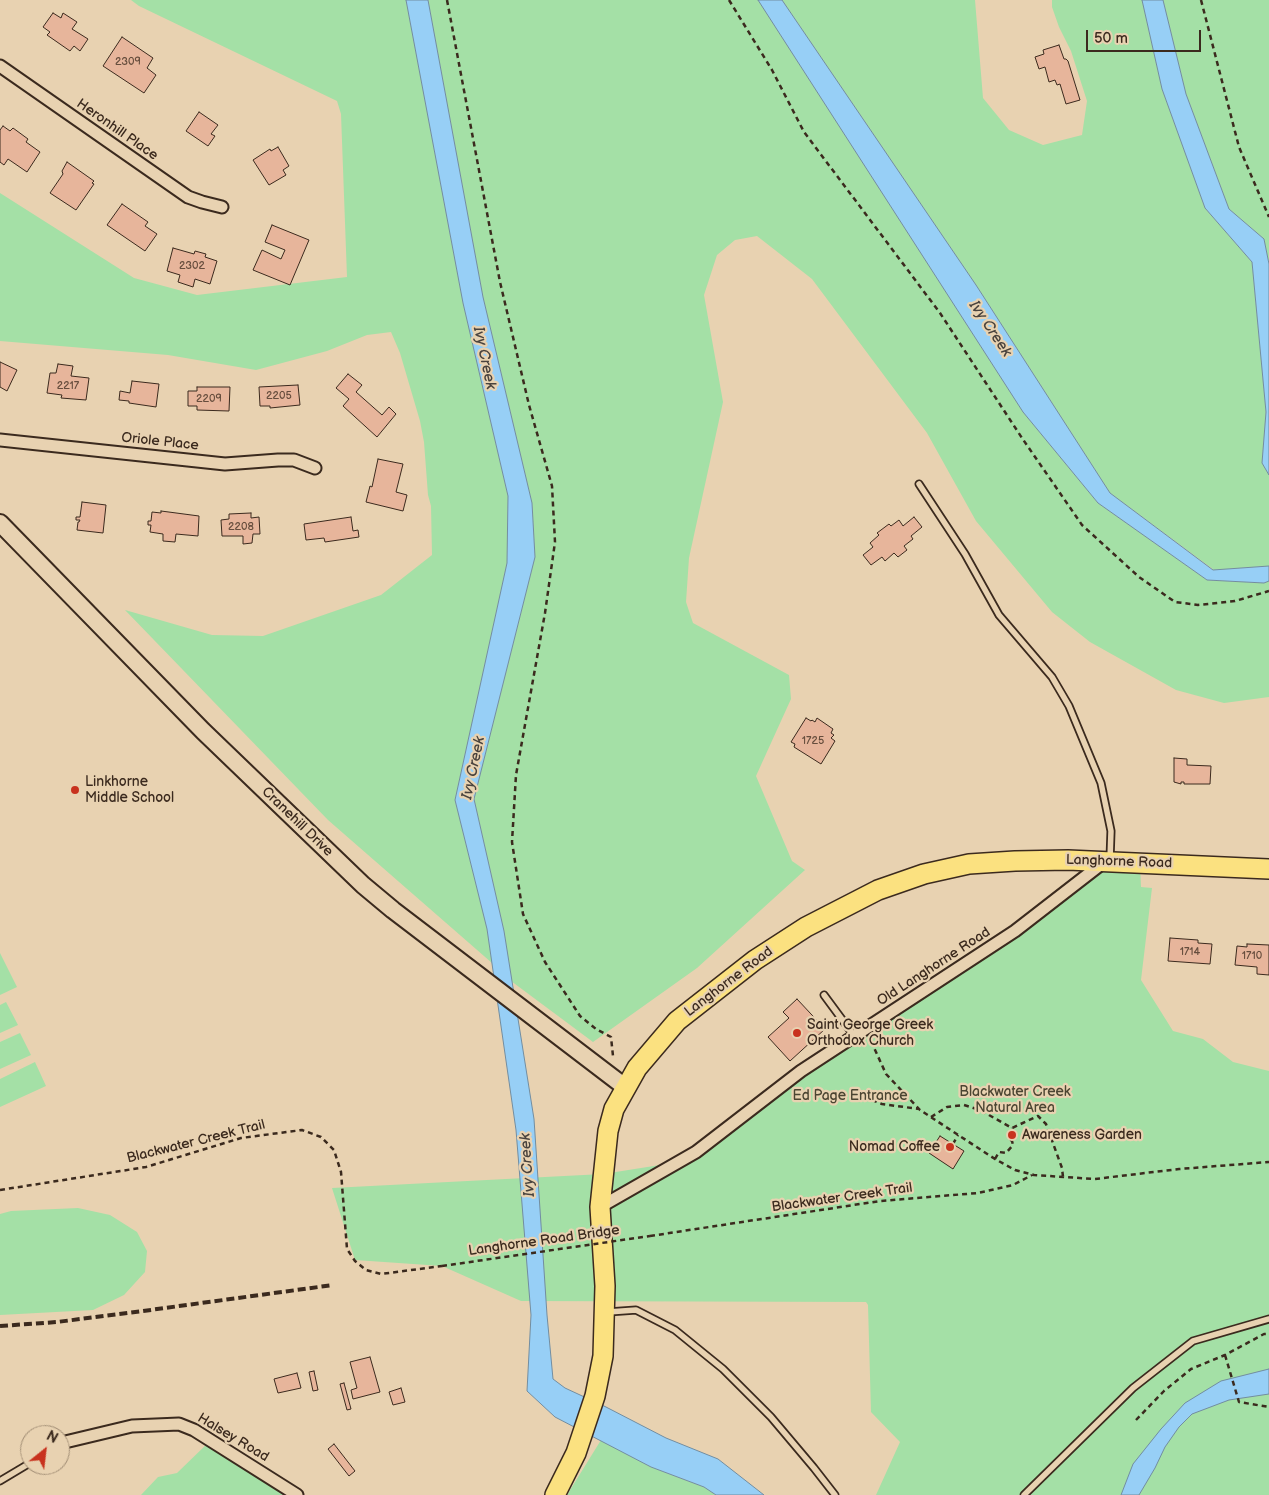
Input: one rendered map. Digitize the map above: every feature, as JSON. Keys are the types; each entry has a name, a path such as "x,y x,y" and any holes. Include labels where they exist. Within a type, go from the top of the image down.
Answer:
{"main road":[{"name":"Cranehill Drive","path":"0,523 203,731 316,841 393,910 625,1087"},
{"name":"Langhorne Road","path":"555,1495 576,1453 595,1396 604,1356 605,1312 600,1207 608,1131 614,1109 625,1087 637,1068 677,1021 755,960 806,927 878,890 924,874 969,864 1024,860 1108,861 1269,869"}],"street":[{"name":"Heronhill Place","path":"0,66 188,197 222,206"},
{"name":"Oriole Place","path":"0,440 225,464 294,460 315,468"},
{"name":"Old Langhorne Road","path":"600,1207 696,1152 801,1071 1015,931 1108,861"},
{"name":"Halsey Road","path":"70,1441 132,1426 179,1424 194,1430 297,1495"}],"lane":[{"path":"919,484 965,554 1000,615 1052,677 1070,706 1101,783 1111,831 1108,861"},
{"path":"824,995 855,1037"},
{"path":"605,1312 636,1310 675,1330 723,1369 771,1417 834,1495"},
{"path":"1024,1495 1133,1388 1193,1341 1269,1319"},
{"path":"0,1481 20,1468"}],"path":[{"path":"447,0 500,282 529,405 552,486 555,542 545,613 516,775 512,842 523,914 545,962 580,1016 596,1029 611,1037 612,1056"},
{"path":"728,0 772,70 804,132 940,313 1082,525 1139,577 1175,602 1198,606 1234,600 1269,591"},
{"path":"1201,0 1239,147 1269,217"},
{"path":"865,1030 886,1074 920,1110 1015,1170 1063,1178 1096,1179 1179,1169 1269,1162"},
{"path":"872,1100 882,1104 920,1110"},
{"path":"931,1117 947,1107 964,1105 980,1110 1012,1128"},
{"path":"995,1159 999,1152 1006,1153 1013,1145 1008,1137 1012,1128 1038,1116 1046,1124 1058,1154 1063,1178"},
{"name":"Blackwater Creek Trail","path":"0,1190 146,1167 241,1138 302,1130 321,1137 334,1150 341,1172 347,1248 355,1261 366,1270 381,1274 442,1266"},
{"path":"953,1144 958,1135"},
{"name":"Blackwater Creek Trail","path":"650,1236 880,1201 978,1193 1013,1185 1034,1174"},
{"name":"Langhorne Road Bridge","path":"442,1266 650,1236"},
{"path":"1136,1420 1164,1391 1191,1369 1224,1355 1264,1334 1269,1334"},
{"path":"1224,1355 1239,1402 1269,1407"}],"green space":[{"path":"131,0 406,0 463,303 508,496 507,563 455,800 487,929 492,963 328,820 125,610 212,635 263,636 381,595 432,555 431,506 428,495 424,442 420,421 400,353 391,332 367,335 327,351 256,370 168,355 0,341 0,193 134,278 197,295 347,277 341,114 337,101 139,6"},
{"path":"428,0 758,0 1023,412 1098,503 1207,580 1264,583 1269,581 1269,697 1224,703 1176,690 1090,642 1052,612 976,521 927,433 812,279 757,236 735,240 717,255 704,295 723,402 689,558 686,602 693,623 789,675 791,699 756,776 792,861 805,870 697,968 593,1042 511,981 504,931 474,799 535,557 532,503 483,297"},
{"path":"782,0 975,0 983,98 1009,130 1043,145 1082,135 1087,101 1071,51 1059,27 1052,7 1052,0 1142,0 1162,89 1205,208 1252,262 1266,412 1262,463 1269,475 1269,566 1214,570 1110,493 976,285"},
{"path":"1163,0 1269,0 1269,264 1264,239 1229,209 1186,94"},
{"name":"Blackwater Creek Natural Area","path":"1106,861 1140,863 1141,887 1152,888 1141,980 1173,1031 1203,1039 1233,1062 1269,1071 1269,1495 876,1495 900,1442 871,1412 868,1305 866,1302 521,1301 442,1266 355,1260 332,1188 603,1174 679,1162"},
{"path":"0,953 17,987 0,995"},
{"path":"6,1002 18,1025 0,1033 0,1005"},
{"path":"20,1033 31,1055 0,1069 0,1042"},
{"path":"35,1062 46,1086 0,1107 0,1079"},
{"path":"78,1208 110,1215 137,1232 147,1251 145,1272 124,1295 93,1310 0,1315 0,1214 11,1211"},
{"path":"601,1440 651,1467 704,1487 716,1495 567,1495"},
{"path":"210,1441 296,1495 141,1495 158,1477 177,1473"}],"water":[{"name":"Ivy Creek","path":"406,0 428,0 483,297 532,503 535,557 474,799 504,931 534,1119 553,1379 565,1388 666,1438 718,1459 764,1495 716,1495 704,1487 651,1467 555,1417 527,1391 531,1315 516,1130 487,929 455,800 507,563 508,496 463,303"},
{"name":"Ivy Creek","path":"758,0 782,0 976,285 1110,493 1213,570 1269,566 1269,581 1264,583 1207,580 1098,503 1023,412"},
{"path":"1142,0 1163,0 1186,94 1229,209 1264,239 1269,264 1269,475 1262,463 1266,412 1252,262 1205,208 1162,89"},
{"path":"1269,1369 1269,1394 1229,1400 1192,1414 1179,1427 1165,1447 1139,1495 1121,1495 1133,1464 1185,1403 1221,1381"}],"building":[{"path":"53,13 61,18 63,13 77,22 72,29 88,39 80,51 74,46 70,51 47,35 50,32 43,27"},
{"path":"122,37 153,58 147,68 156,75 144,93 103,66"},
{"path":"1059,45 1064,59 1068,61 1080,100 1066,104 1060,84 1057,85 1055,80 1049,82 1045,67 1039,69 1035,57 1044,54 1043,50"},
{"path":"199,112 218,125 211,134 215,136 208,146 186,131"},
{"path":"3,126 10,131 13,128 28,139 26,142 40,152 27,172 8,159 4,165 0,162 0,130"},
{"path":"278,147 289,166 283,170 286,175 269,185 253,160 270,149 271,151"},
{"path":"67,162 94,181 92,183 94,184 76,210 50,193 63,174 62,171"},
{"path":"122,204 148,222 145,226 157,234 145,251 107,225"},
{"path":"272,225 309,240 290,285 253,270 262,250 281,259 285,250 265,242"},
{"path":"173,248 194,254 195,251 206,254 205,257 217,261 210,284 195,279 193,287 178,282 180,275 167,271"},
{"path":"0,362 17,370 7,391 0,387"},
{"path":"58,364 73,366 71,376 89,378 86,400 61,398 62,395 47,393 50,373 56,373"},
{"path":"348,374 362,385 356,392 382,415 389,407 396,414 377,437 343,406 349,399 336,388"},
{"path":"132,381 159,384 156,407 119,400 120,391 130,393"},
{"path":"298,385 300,405 270,408 270,406 260,406 259,387"},
{"path":"197,387 230,387 229,411 197,410 197,406 188,406 188,391 197,391"},
{"path":"378,459 403,464 396,492 407,495 403,511 366,502 370,486 372,487"},
{"path":"82,502 106,505 103,533 77,530 80,520 76,520 76,517 80,517"},
{"path":"161,511 199,516 198,536 176,534 175,542 163,541 163,534 150,532 151,525 148,525 148,521 151,521 152,512 161,513"},
{"path":"251,513 251,518 259,517 260,534 253,534 252,543 243,544 243,536 222,536 221,520 229,519 229,514"},
{"path":"351,517 353,531 358,530 359,537 325,542 324,538 306,540 304,524"},
{"path":"914,517 922,527 911,536 913,539 904,546 907,550 898,557 894,553 885,561 882,557 871,565 863,555 873,547 870,543 879,535 877,533 889,524 891,526 899,520 903,526"},
{"path":"806,718 815,722 817,718 833,729 831,733 834,735 831,738 835,741 821,764 794,747 795,744 791,742"},
{"path":"1174,758 1187,759 1187,765 1211,766 1210,784 1184,784 1184,782 1181,782 1181,784 1174,782"},
{"path":"1170,938 1198,940 1198,943 1212,944 1210,964 1168,961"},
{"path":"1247,944 1269,945 1269,975 1257,974 1257,967 1235,965 1237,946 1247,947"},
{"name":"Saint George Greek Orthodox Church","path":"797,999 825,1029 790,1061 768,1037 789,1018 783,1012"},
{"path":"940,1136 964,1151 953,1169 929,1153"},
{"path":"370,1357 380,1392 353,1399 351,1390 357,1388 350,1362"},
{"path":"314,1371 318,1390 313,1391 309,1372"},
{"path":"297,1373 301,1388 278,1393 274,1379"},
{"path":"344,1383 351,1409 347,1410 340,1384"},
{"path":"401,1388 405,1402 393,1405 389,1392"},
{"path":"334,1444 355,1471 349,1476 328,1449"}],"railway":[{"path":"0,1326 57,1322 333,1285"}],"place":[{"name":"Linkhorne Middle School","path":"75,790"},
{"name":"Saint George Greek Orthodox Church","path":"797,1033"},
{"name":"Awareness Garden","path":"1012,1135"},
{"name":"Nomad Coffee","path":"950,1147"}],"park label":[{"name":"Ed Page Entrance","path":"850,1096"}]}
